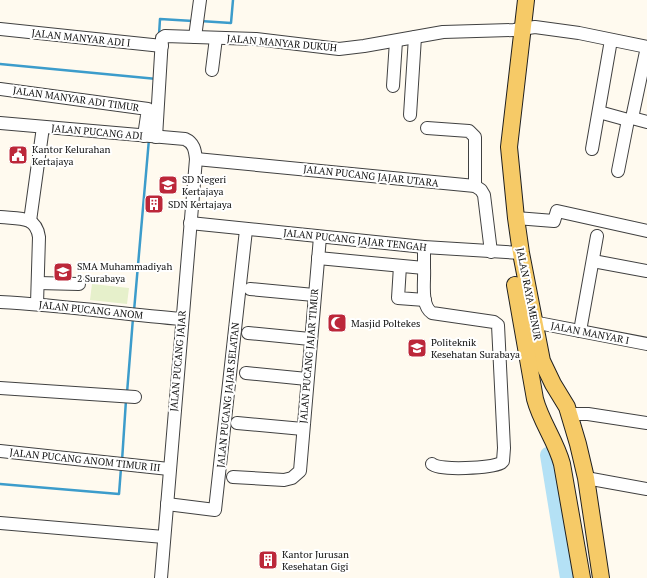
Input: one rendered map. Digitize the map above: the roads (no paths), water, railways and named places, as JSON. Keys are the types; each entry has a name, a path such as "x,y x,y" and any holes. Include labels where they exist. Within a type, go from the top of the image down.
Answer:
{"main road":[{"name":"JALAN RAYA MENUR","path":"516,0 519,29 509,147 516,218 515,253 534,322 542,361 557,391 564,400 570,414 586,478 599,569"},
{"name":"JALAN RAYA MENUR","path":"526,0 519,29 499,147 536,403 540,415 548,427 557,446 562,464 581,572"},
{"path":"536,403 543,404 550,402 556,396 557,391"},
{"path":"548,427 556,418 570,414"},
{"path":"581,572 599,569"}],"street":[{"path":"195,35 196,18 200,0"},
{"name":"JALAN MANYAR DUKUH","path":"159,45 162,38 165,36 195,35 216,38 256,39 339,48 396,41 443,32 534,27 579,33 647,47"},
{"name":"JALAN MANYAR ADI I","path":"0,29 159,45"},
{"path":"410,115 415,37"},
{"path":"212,70 216,38"},
{"path":"592,149 611,40"},
{"path":"393,86 396,41"},
{"path":"151,137 159,45"},
{"path":"618,171 647,47"},
{"name":"JALAN MANYAR ADI TIMUR","path":"0,89 148,109 151,137"},
{"path":"599,112 647,122"},
{"name":"JALAN PUCANG ADI","path":"0,123 185,139 193,145"},
{"path":"30,221 43,127"},
{"path":"427,128 468,131 475,137 475,186 481,190 484,195 491,252"},
{"name":"JALAN PUCANG JAJAR","path":"161,578 196,159 193,145"},
{"name":"JALAN PUCANG JAJAR UTARA","path":"196,159 475,186"},
{"path":"516,218 554,220 556,211 647,231"},
{"path":"0,217 30,221 34,223 38,230 37,304"},
{"name":"JALAN PUCANG JAJAR TENGAH","path":"190,223 246,230 424,247 515,253"},
{"name":"JALAN PUCANG JAJAR SELATAN","path":"167,504 215,510 246,230"},
{"path":"580,331 597,236"},
{"name":"JALAN PUCANG JAJAR TIMUR","path":"233,477 284,480 292,478 298,474 300,466 306,379 320,237"},
{"path":"424,247 425,300 428,310 432,313 494,322 498,325 503,436 503,461 498,465 438,467 432,464"},
{"path":"318,258 424,268"},
{"path":"592,260 647,271"},
{"path":"400,266 398,298 425,300"},
{"path":"38,283 79,284"},
{"path":"250,289 314,295"},
{"name":"JALAN PUCANG ANOM","path":"0,302 37,304 127,315 182,319"},
{"name":"JALAN MANYAR I","path":"534,322 647,344"},
{"path":"248,333 310,339"},
{"path":"246,373 306,379"},
{"path":"0,388 130,397"},
{"path":"570,414 588,414 647,423"},
{"path":"237,423 303,429"},
{"name":"JALAN PUCANG ANOM TIMUR III","path":"0,451 169,469"},
{"path":"586,478 647,489"},
{"path":"0,523 164,537"}],"waterway":[{"path":"200,21 231,23 233,0"},
{"path":"159,35 160,19 193,21"},
{"path":"0,64 157,79"},
{"path":"134,311 149,139"},
{"path":"127,393 133,318"},
{"path":"122,461 126,400"},
{"path":"548,455 568,578"},
{"path":"0,484 119,494 121,468"}],"place":[{"name":"Kantor Kelurahan Kertajaya","path":"18,155"},
{"name":"SD Negeri Kertajaya","path":"168,185"},
{"name":"SDN Kertajaya","path":"154,204"},
{"name":"SMA Muhammadiyah 2 Surabaya","path":"63,272"},
{"name":"Masjid Poltekes","path":"337,323"},
{"name":"Politeknik Kesehatan Surabaya","path":"417,348"},
{"name":"Kantor Jurusan Kesehatan Gigi","path":"268,560"}]}
